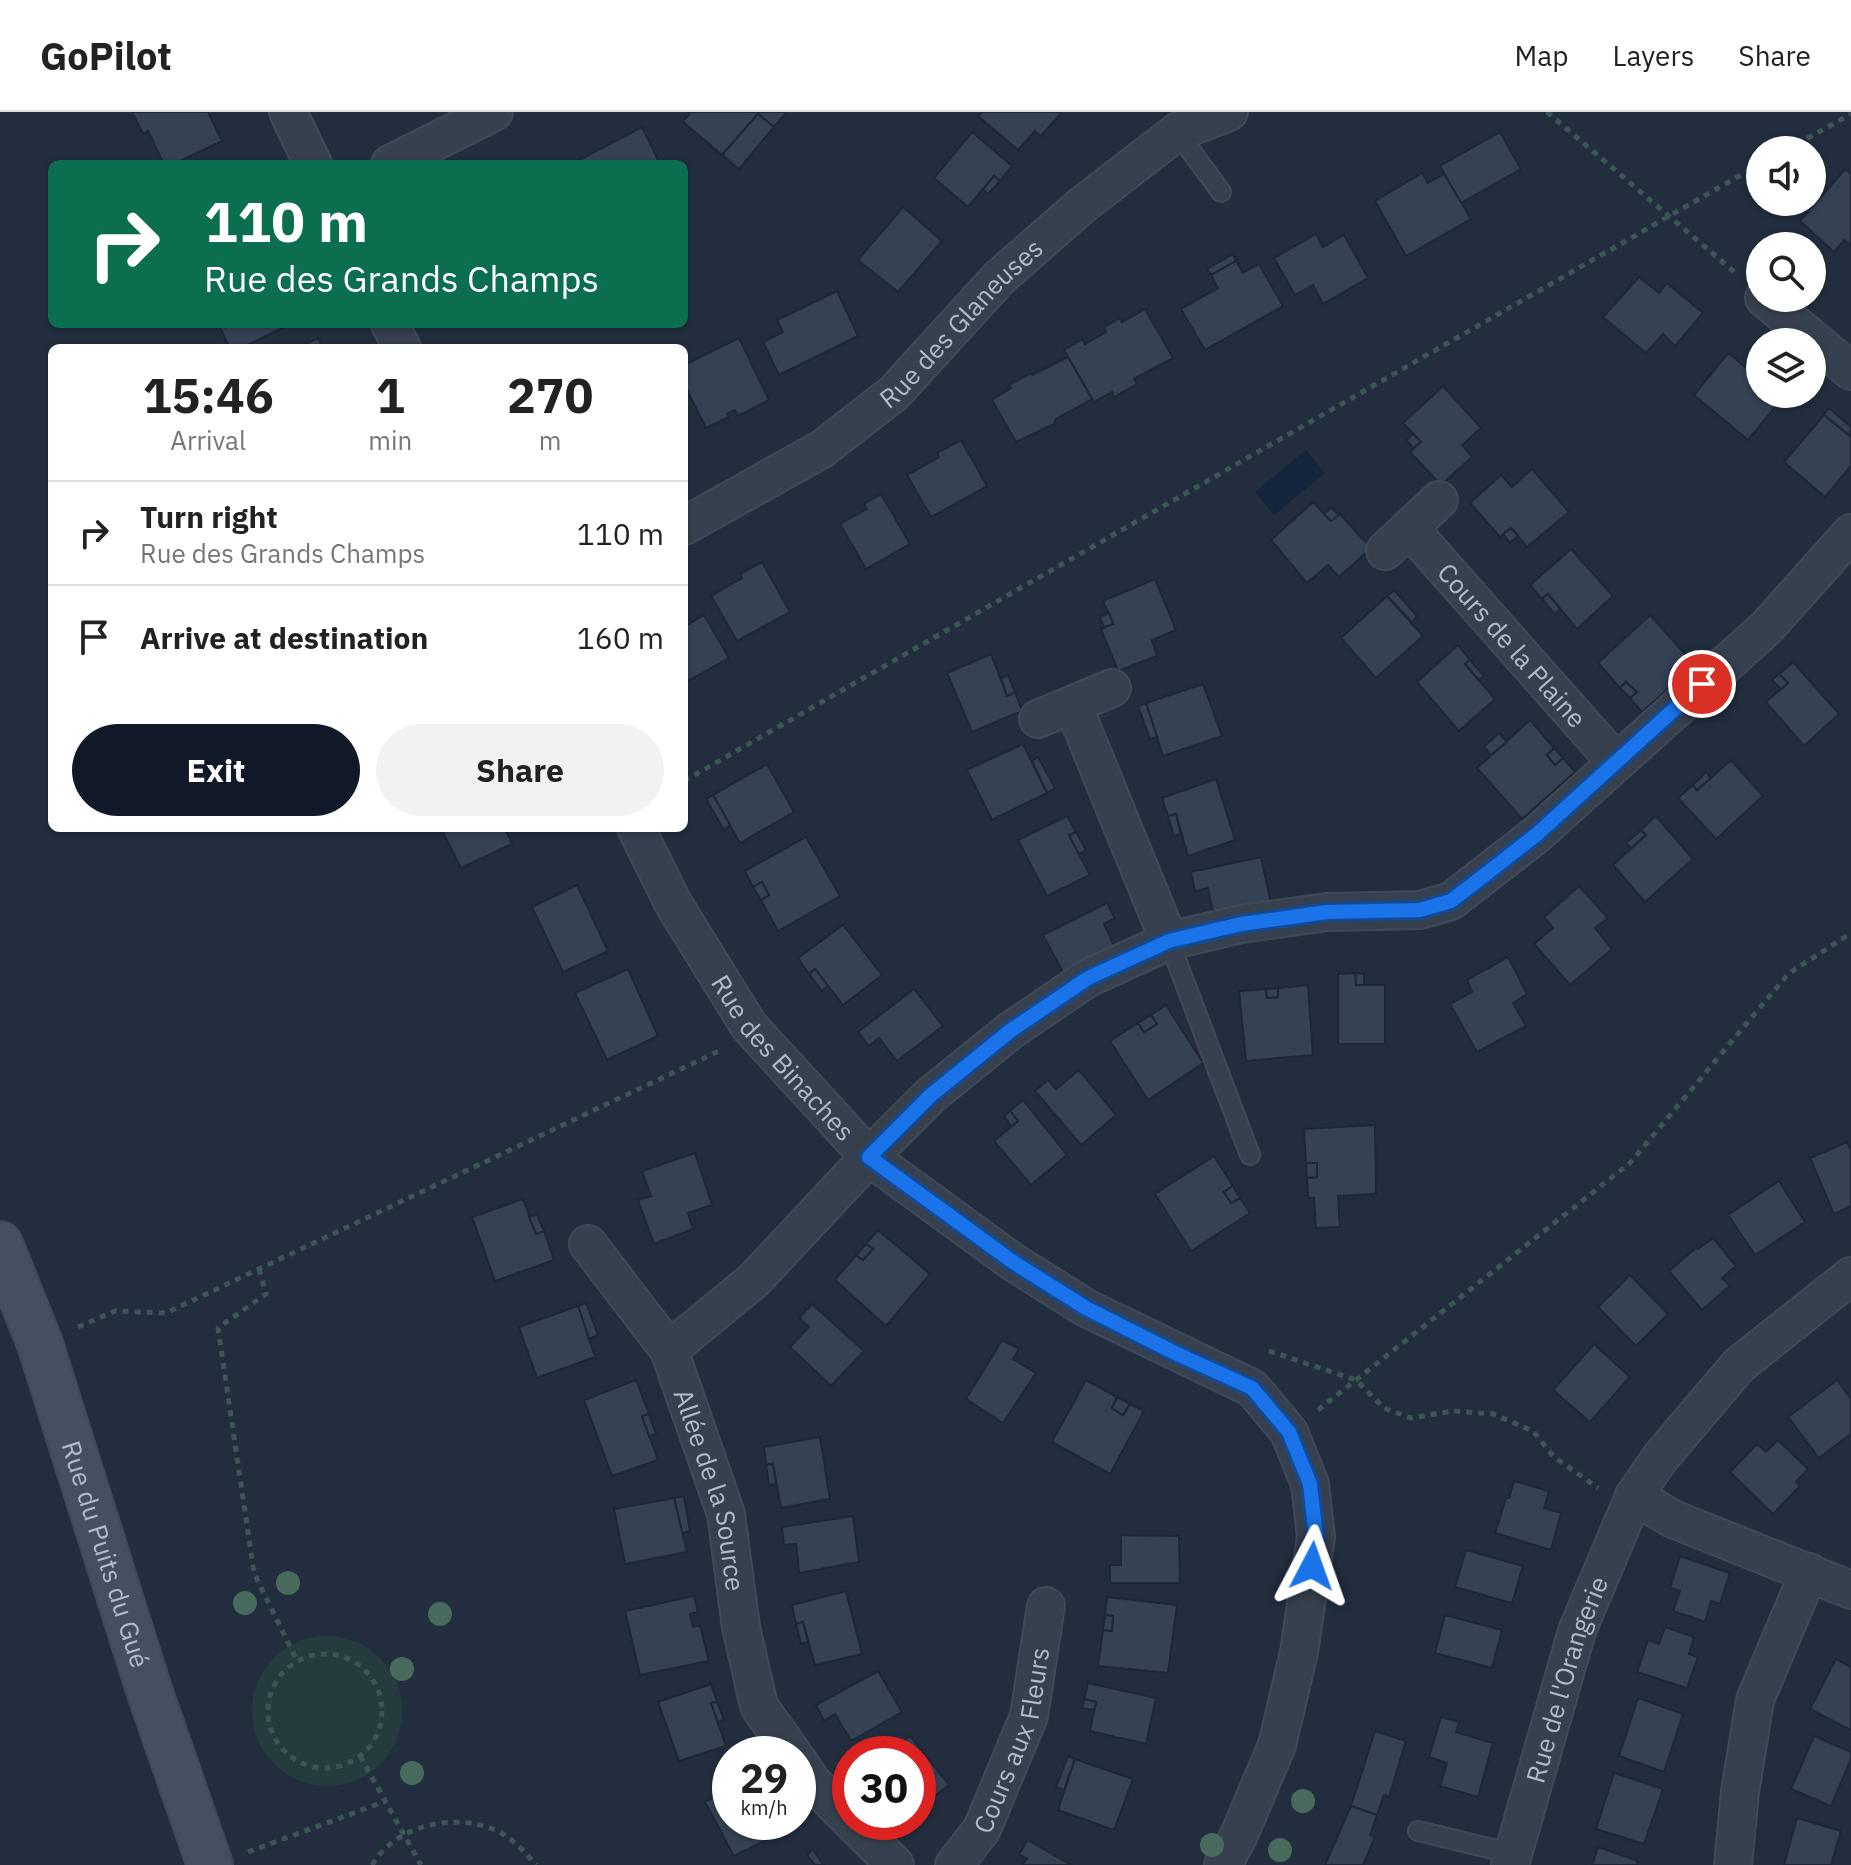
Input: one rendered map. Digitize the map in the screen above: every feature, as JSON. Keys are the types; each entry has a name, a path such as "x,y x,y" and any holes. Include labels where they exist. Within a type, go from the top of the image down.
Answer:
{"main road":[{"name":"Rue du Puits du Gué","path":"0,1244 40,1344 149,1690 225,1860"}],"street":[{"path":"288,112 311,160"},
{"path":"398,160 494,112"},
{"name":"Rue des Glaneuses","path":"688,524 822,449 894,393 999,278 1081,206 1165,122 1229,112"},
{"path":"1781,312 1851,371"},
{"name":"Cours de la Plaine","path":"1439,500 1397,539 1615,761"},
{"path":"669,1350 754,1280 931,1095 1010,1031 1088,978 1169,941 1256,922 1327,912 1420,910 1451,901 1536,835 1767,627 1851,533"},
{"path":"1038,719 1112,688"},
{"path":"1073,705 1169,941"},
{"name":"Rue des Binaches","path":"638,832 673,903 749,1026 869,1157 1013,1262 1086,1308 1252,1388 1289,1432 1310,1484 1316,1537 1299,1652 1277,1745 1223,1865"},
{"name":"Allée de la Source","path":"588,1244 669,1350 726,1514 741,1627 759,1706 780,1736"},
{"name":"Rue de l'Orangerie","path":"1511,1860 1577,1631 1634,1496 1660,1458 1739,1365 1851,1276"},
{"path":"1634,1496 1673,1519 1851,1590"},
{"path":"1733,1865 1740,1792 1755,1700 1809,1572"},
{"name":"Cours aux Fleurs","path":"954,1865 982,1829 1029,1716 1046,1606"},
{"path":"816,1786 832,1802"},
{"path":"870,1840 895,1865"}],"lane":[{"path":"1165,122 1221,192"},
{"path":"1169,941 1250,1155"},
{"path":"1418,1831 1511,1860"}],"path":[{"path":"1547,112 1746,282"},
{"path":"1811,136 1851,114"},
{"path":"688,779 1746,172"},
{"path":"1289,1432 1630,1163 1788,974 1851,933"},
{"path":"68,1332 115,1311 166,1313 725,1048 749,1026"},
{"path":"259,1269 266,1294 218,1328 254,1573 297,1661"},
{"path":"1258,1348 1356,1380 1384,1408 1411,1418 1453,1411 1493,1414 1533,1431 1554,1457 1598,1488 1634,1496"},
{"path":"328,1653 346,1657 361,1666 373,1680 380,1696 382,1714 378,1731 360,1756 339,1766 321,1768 304,1764 288,1755 276,1742 269,1726 267,1707 271,1690 280,1674 310,1655 328,1653"},
{"path":"360,1756 421,1865"},
{"path":"225,1860 386,1801"},
{"path":"372,1865 404,1834 432,1823 464,1821 495,1830 521,1847 536,1865"}],"green space":[{"path":"327,1636 356,1641 380,1658 397,1682 402,1711 397,1740 380,1764 356,1781 327,1786 298,1781 274,1764 257,1740 252,1711 257,1682 274,1658 298,1641"}],"water":[{"path":"1306,450 1325,473 1274,515 1255,492"}],"building":[{"path":"132,112 208,112 222,141 182,160 162,160 148,131 143,134"},
{"path":"691,112 787,112 774,127 758,114 722,155 683,122"},
{"path":"982,112 1062,112 1041,136 1035,131 1018,150 978,116"},
{"path":"758,114 774,127 739,169 722,155"},
{"path":"642,127 658,160 579,160"},
{"path":"972,132 1012,166 1000,181 994,176 968,207 934,178"},
{"path":"1500,132 1521,169 1461,203 1440,166"},
{"path":"1845,169 1851,174 1851,245 1844,240 1834,252 1826,245 1826,232 1812,232 1800,221 1804,216 1826,216 1826,191"},
{"path":"1422,173 1428,183 1444,174 1471,219 1406,256 1375,201"},
{"path":"994,176 1000,181 988,194 983,189"},
{"path":"903,207 942,241 898,292 858,260"},
{"path":"1316,234 1323,247 1344,235 1368,278 1323,304 1313,285 1295,295 1274,258"},
{"path":"1233,254 1236,261 1211,275 1207,269"},
{"path":"1236,261 1243,273 1259,264 1283,306 1205,350 1181,309 1218,288 1211,275"},
{"path":"1639,277 1659,293 1667,283 1703,313 1675,346 1663,334 1646,353 1603,317"},
{"path":"837,291 858,336 779,375 763,342 783,332 777,320"},
{"path":"1145,309 1173,358 1134,379 1137,384 1114,397 1112,392 1094,402 1064,350 1083,339 1085,344 1106,332 1104,327 1120,318 1122,322"},
{"path":"220,328 283,328 249,344 228,344"},
{"path":"318,338 320,344 306,344"},
{"path":"739,338 769,400 738,416 735,410 727,414 729,417 706,428 688,392 688,363"},
{"path":"1728,353 1746,368 1746,408 1774,408 1748,440 1694,395"},
{"path":"1068,357 1092,399 1056,419 1054,424 1016,442 992,400 1011,388 1009,385"},
{"path":"1443,386 1481,428 1462,445 1472,457 1441,485 1410,452 1421,442 1403,423"},
{"path":"1829,408 1851,427 1850,436 1824,415"},
{"path":"1824,415 1851,437 1851,466 1825,497 1784,462"},
{"path":"1413,434 1421,442 1413,448 1406,440"},
{"path":"961,440 987,486 931,517 907,475"},
{"path":"1532,469 1569,512 1527,547 1511,528 1500,537 1470,503 1501,475 1512,487"},
{"path":"881,494 910,544 866,569 840,524 867,509 864,504"},
{"path":"1313,502 1331,521 1340,514 1371,548 1339,577 1328,565 1307,583 1271,540"},
{"path":"1331,507 1339,515 1331,521 1324,514"},
{"path":"1511,528 1518,536 1510,543 1503,534"},
{"path":"1571,549 1613,596 1577,629 1548,594 1542,599 1530,585"},
{"path":"762,562 790,612 737,641 711,596"},
{"path":"1155,579 1176,630 1152,640 1157,656 1118,671 1101,629 1113,624 1103,601"},
{"path":"1394,590 1417,616 1412,622 1387,596"},
{"path":"1548,594 1560,609 1555,614 1542,599"},
{"path":"1387,596 1423,636 1376,678 1341,638"},
{"path":"1109,613 1113,624 1104,627 1100,617"},
{"path":"704,615 729,658 688,681 688,625"},
{"path":"1650,615 1695,665 1642,712 1630,698 1637,692 1626,682 1620,688 1598,663"},
{"path":"1458,645 1470,660 1465,664 1495,699 1459,731 1417,682"},
{"path":"991,654 1007,696 1015,692 1022,711 972,732 947,673"},
{"path":"1470,660 1484,676 1479,680 1465,664"},
{"path":"1793,662 1839,714 1804,746 1766,702 1788,683 1779,674"},
{"path":"1779,674 1788,683 1781,689 1772,680"},
{"path":"1008,675 1015,692 1007,696 1001,678"},
{"path":"1626,682 1637,692 1630,698 1620,688"},
{"path":"1203,684 1222,736 1163,756 1146,703"},
{"path":"1146,703 1157,737 1150,739 1138,706"},
{"path":"1530,720 1554,748 1547,755 1555,765 1563,758 1575,772 1522,819 1477,768"},
{"path":"1499,733 1507,742 1491,755 1484,747"},
{"path":"1023,744 1047,793 992,820 967,770"},
{"path":"1554,748 1563,758 1555,765 1547,755"},
{"path":"1038,757 1055,788 1047,793 1032,761"},
{"path":"1731,760 1763,796 1716,839 1678,798 1693,785 1697,790"},
{"path":"767,764 794,812 740,843 713,795"},
{"path":"1706,772 1711,778 1697,790 1693,785"},
{"path":"1216,779 1235,840 1188,856 1176,814 1168,816 1162,798"},
{"path":"713,795 730,825 724,830 706,799"},
{"path":"1176,814 1181,834 1174,836 1168,816"},
{"path":"1067,816 1076,832 1069,835 1090,875 1047,896 1018,840"},
{"path":"1656,816 1693,859 1645,902 1613,865 1646,835 1641,830"},
{"path":"1641,830 1646,835 1631,848 1626,843"},
{"path":"443,832 507,832 512,844 461,868"},
{"path":"1076,832 1086,850 1079,854 1069,835"},
{"path":"806,837 840,896 778,931 761,900 769,895 762,882 753,887 745,871"},
{"path":"1261,857 1271,903 1214,917 1208,888 1195,891 1191,872"},
{"path":"762,882 769,895 761,900 753,887"},
{"path":"577,885 608,951 563,972 532,907"},
{"path":"1579,886 1608,918 1595,928 1612,949 1570,985 1534,944 1553,928 1544,917"},
{"path":"1107,903 1115,918 1104,924 1116,950 1065,976 1043,935"},
{"path":"843,925 882,975 843,1005 815,969 809,974 798,958"},
{"path":"1508,957 1527,994 1513,1003 1526,1026 1477,1052 1450,1004 1472,992 1467,980"},
{"path":"628,969 658,1036 607,1060 575,993"},
{"path":"815,969 828,986 822,991 809,974"},
{"path":"1355,973 1364,974 1364,986 1356,985"},
{"path":"1355,973 1356,985 1385,985 1385,1044 1338,1044 1338,974"},
{"path":"1308,985 1313,1055 1246,1061 1239,991 1266,989 1267,998 1278,997 1278,988"},
{"path":"1278,988 1278,997 1267,998 1266,989"},
{"path":"914,989 943,1026 897,1061 879,1038 869,1046 858,1032"},
{"path":"1166,1005 1203,1063 1148,1100 1110,1041 1138,1023 1144,1032 1157,1024 1151,1015"},
{"path":"1151,1015 1157,1024 1144,1032 1138,1023"},
{"path":"1079,1070 1116,1115 1081,1145 1035,1091 1048,1080 1056,1089"},
{"path":"1023,1100 1067,1155 1031,1185 994,1141 1018,1121 1010,1111"},
{"path":"1010,1111 1018,1121 1011,1126 1004,1116"},
{"path":"1375,1125 1376,1194 1338,1196 1340,1227 1316,1228 1314,1198 1308,1198 1307,1178 1317,1177 1317,1163 1306,1163 1304,1129"},
{"path":"1847,1142 1851,1150 1851,1206 1834,1214 1810,1158"},
{"path":"695,1153 712,1205 688,1213 693,1229 654,1244 638,1200 651,1196 642,1171"},
{"path":"1214,1156 1233,1186 1224,1192 1231,1203 1240,1198 1250,1213 1191,1251 1155,1194"},
{"path":"1306,1163 1317,1163 1317,1177 1307,1178"},
{"path":"1779,1181 1805,1222 1755,1255 1728,1215"},
{"path":"1233,1186 1240,1198 1231,1203 1224,1192"},
{"path":"523,1199 536,1234 544,1231 554,1260 495,1281 472,1217"},
{"path":"537,1214 544,1231 536,1234 529,1217"},
{"path":"878,1230 930,1274 886,1326 835,1280 856,1255 863,1260 873,1249 866,1244"},
{"path":"1713,1238 1736,1266 1722,1278 1730,1286 1702,1310 1669,1271 1697,1247"},
{"path":"866,1244 873,1249 863,1260 856,1255"},
{"path":"1630,1275 1668,1314 1636,1346 1598,1307"},
{"path":"586,1303 598,1335 589,1339 578,1306"},
{"path":"812,1304 864,1351 831,1386 790,1347 809,1327 799,1318"},
{"path":"578,1306 595,1357 537,1378 519,1327"},
{"path":"1002,1340 1019,1349 1013,1359 1036,1373 1003,1423 966,1399"},
{"path":"1594,1344 1630,1377 1590,1422 1553,1390"},
{"path":"636,1380 649,1414 642,1416 658,1460 612,1476 584,1400"},
{"path":"1086,1380 1117,1397 1112,1408 1123,1415 1130,1404 1144,1411 1110,1474 1052,1442"},
{"path":"1837,1380 1851,1399 1851,1434 1819,1458 1788,1417"},
{"path":"1117,1397 1130,1404 1123,1415 1112,1408"},
{"path":"649,1414 656,1434 649,1436 642,1416"},
{"path":"820,1437 830,1499 781,1508 773,1464 766,1465 764,1447"},
{"path":"1778,1440 1808,1469 1796,1482 1800,1486 1773,1514 1730,1472 1757,1444 1766,1452"},
{"path":"773,1464 776,1484 769,1485 766,1465"},
{"path":"1514,1481 1549,1491 1544,1508 1561,1513 1551,1550 1495,1533"},
{"path":"684,1496 690,1531 682,1533 674,1498"},
{"path":"674,1498 687,1552 625,1564 614,1509"},
{"path":"853,1516 859,1562 799,1573 796,1544 784,1545 782,1527"},
{"path":"1121,1535 1179,1536 1180,1583 1110,1583 1110,1565 1121,1565"},
{"path":"1466,1550 1523,1566 1512,1603 1455,1587"},
{"path":"1680,1556 1730,1573 1720,1604 1711,1601 1705,1622 1673,1611 1680,1591 1670,1588"},
{"path":"846,1591 862,1654 815,1665 803,1622 796,1624 792,1605"},
{"path":"694,1596 698,1612 690,1614 693,1627 700,1625 709,1661 640,1675 625,1611"},
{"path":"1107,1597 1177,1605 1168,1673 1098,1666 1103,1630 1112,1631 1113,1616 1105,1615"},
{"path":"1105,1615 1113,1616 1112,1631 1103,1630"},
{"path":"1445,1615 1502,1630 1492,1668 1435,1653"},
{"path":"803,1622 808,1642 801,1644 796,1624"},
{"path":"1665,1627 1694,1637 1689,1654 1698,1657 1687,1688 1637,1672 1648,1640 1659,1644"},
{"path":"1836,1659 1851,1667 1851,1730 1810,1709"},
{"path":"878,1671 902,1712 860,1736 848,1736 835,1714 824,1721 816,1705"},
{"path":"1088,1683 1156,1698 1146,1744 1090,1731 1096,1702 1084,1699"},
{"path":"711,1684 717,1702 711,1703 723,1736 712,1736 712,1750 679,1761 658,1702"},
{"path":"1638,1698 1683,1714 1664,1772 1619,1756"},
{"path":"1084,1699 1096,1702 1094,1710 1082,1708"},
{"path":"717,1702 724,1720 718,1722 711,1703"},
{"path":"1441,1717 1459,1722 1456,1732 1493,1743 1478,1797 1440,1786 1447,1763 1429,1757"},
{"path":"1375,1731 1406,1741 1389,1797 1384,1795 1377,1815 1351,1806"},
{"path":"1814,1736 1851,1752 1851,1759 1831,1806 1791,1789"},
{"path":"1068,1756 1075,1759 1064,1790 1056,1787"},
{"path":"1075,1759 1133,1779 1114,1830 1058,1810"},
{"path":"936,1769 949,1785 936,1795"},
{"path":"1614,1773 1663,1789 1644,1844 1596,1829"},
{"path":"712,1798 712,1815 705,1802"},
{"path":"1351,1806 1377,1815 1370,1835 1375,1837 1363,1865 1325,1865"},
{"path":"1797,1818 1841,1831 1831,1865 1784,1865"},
{"path":"725,1840 766,1840 734,1856"},
{"path":"1028,1840 1071,1865 1022,1865 1027,1859 1019,1854"},
{"path":"1598,1847 1638,1861 1637,1865 1592,1865"},
{"path":"813,1850 824,1865 815,1865 807,1855"}],"route":[{"path":"1312,1566 1316,1537 1310,1484 1289,1432 1252,1388 1086,1308 1013,1262 869,1157 931,1095 1010,1031 1088,978 1169,941 1241,924 1327,912 1420,910 1451,901 1536,835 1702,684"}]}
